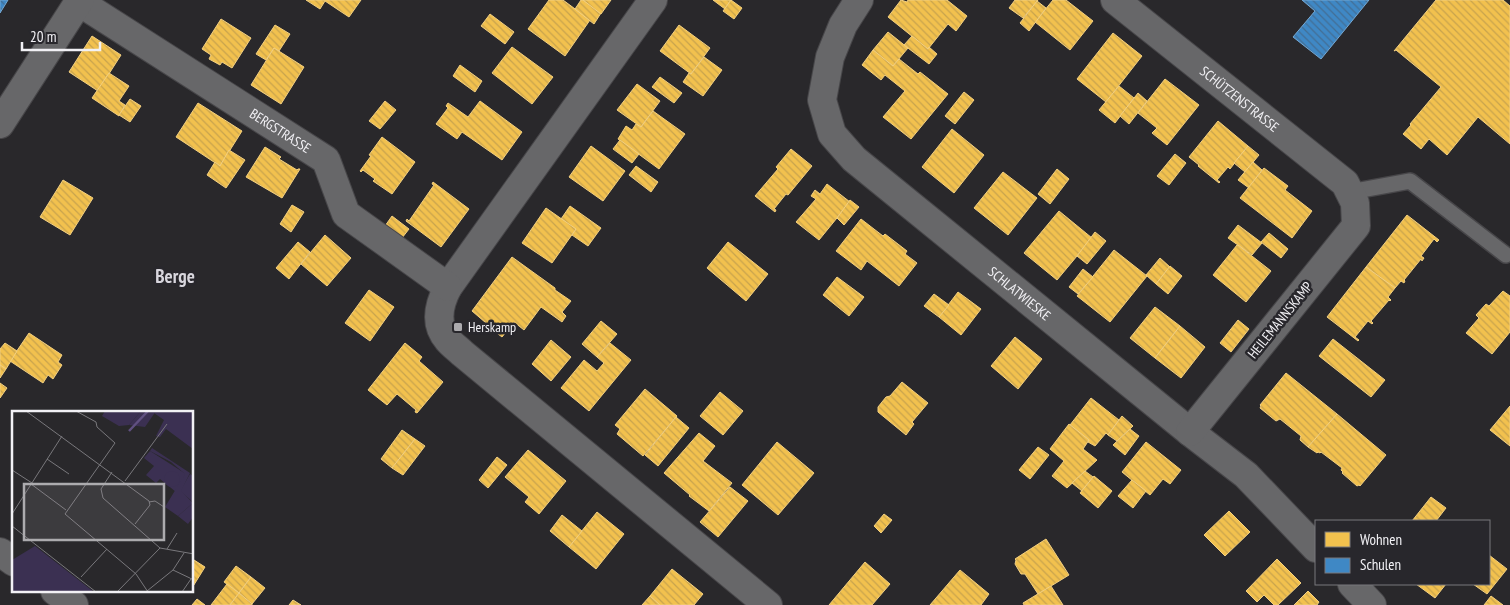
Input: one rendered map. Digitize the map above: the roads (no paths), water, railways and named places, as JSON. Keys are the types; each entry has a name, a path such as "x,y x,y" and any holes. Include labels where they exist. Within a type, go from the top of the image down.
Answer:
{"street":[{"path":"654,0 448,288 441,299 440,328 447,340 462,354 768,605"},
{"name":"SCHLATWIESKE","path":"859,0 843,25 830,57 826,74 822,100 832,134 854,159 1190,432 1246,475 1315,547"},
{"name":"SCHÜTZENSTRASSE","path":"1115,0 1345,183 1352,198"},
{"path":"0,124 80,1"},
{"name":"BERGSTRASSE","path":"80,1 326,160 346,214 448,288"},
{"name":"HEILEMANNSKAMP","path":"1190,432 1356,226 1352,198"},
{"path":"0,552 12,561"},
{"path":"1353,585 1372,605"},
{"path":"55,592 74,605"}],"lane":[{"path":"1352,198 1410,181 1506,255"}],"place":[{"name":"Herskamp","path":"458,327"}],"district":[{"name":"Berge","path":"175,276"}]}
